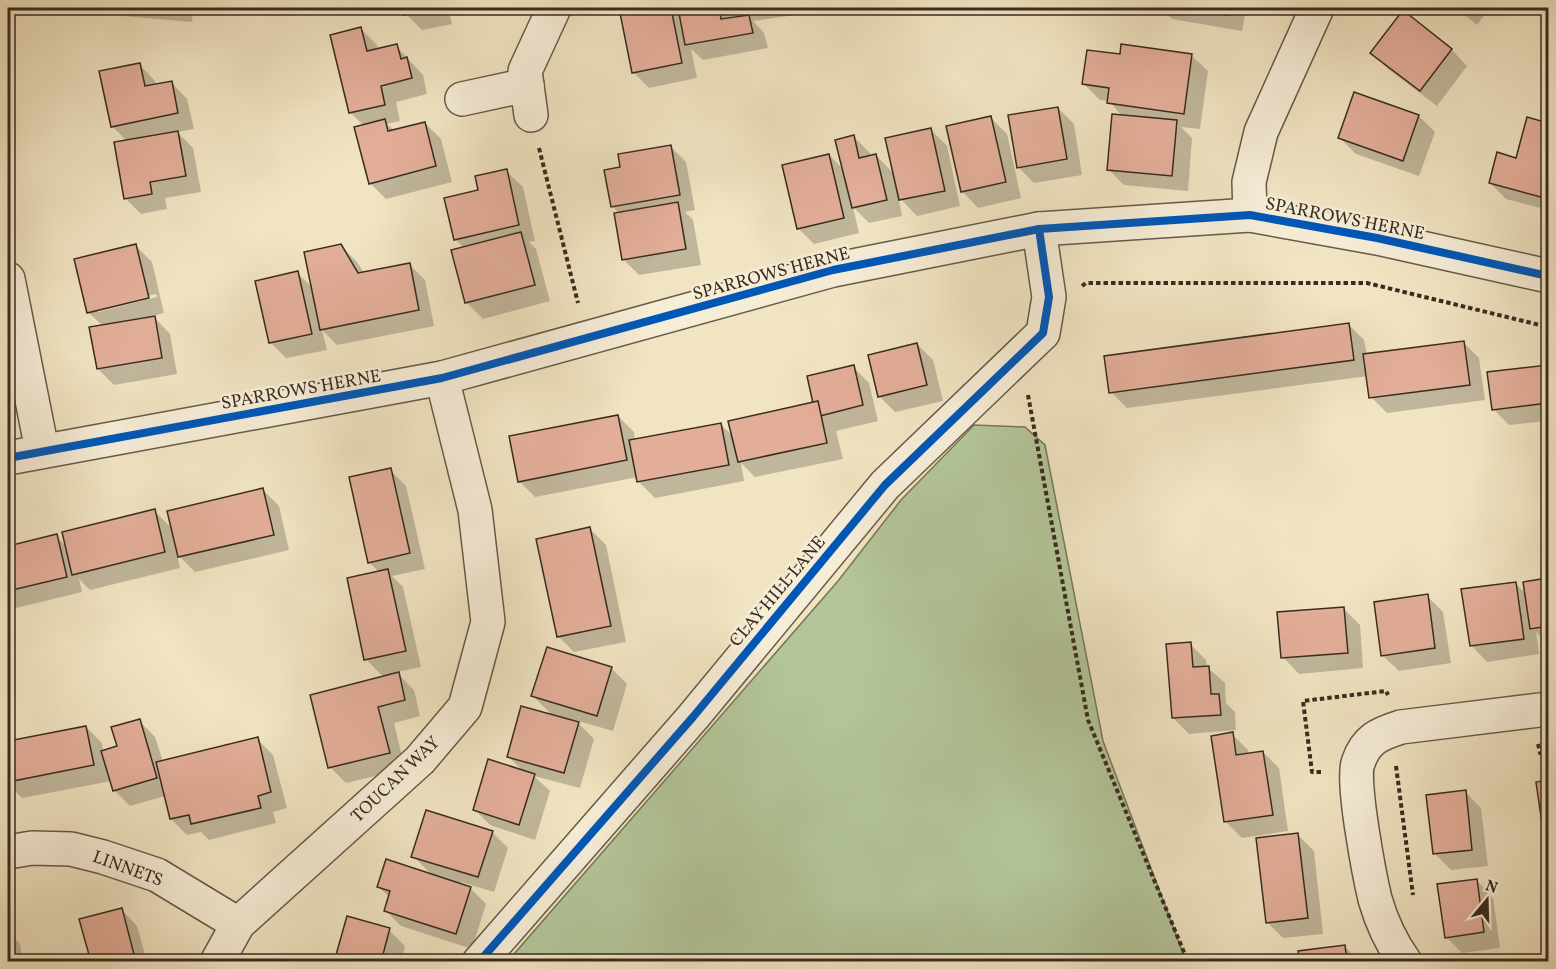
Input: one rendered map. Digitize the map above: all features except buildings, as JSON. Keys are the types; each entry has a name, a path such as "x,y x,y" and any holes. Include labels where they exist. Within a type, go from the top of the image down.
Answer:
{"street":[{"path":"462,99 529,100 525,71 554,8"},
{"path":"1250,215 1250,182 1261,132 1317,8"},
{"name":"SPARROWS HERNE","path":"8,458 442,378 833,270 1040,229 1250,215 1377,238 1548,276"},
{"name":"CLAY HILL LANE","path":"479,962 693,717 885,485 1022,356 1043,333 1049,297 1040,229"},
{"path":"8,279 42,450"},
{"name":"TOUCAN WAY","path":"217,962 238,924 420,760 465,707 488,622 475,510 442,378"},
{"path":"1405,962 1383,921 1373,889 1357,787 1356,765 1365,748 1378,734 1401,727 1548,709"},
{"name":"LINNETS","path":"8,852 32,848 71,849 104,857 157,875 238,924"}],"path":[{"path":"529,100 587,339"},
{"path":"1080,288 1086,283 1367,283 1548,327"},
{"path":"1022,356 1042,479 1088,720 1188,962"},
{"path":"1538,742 1540,753 1548,752"},
{"path":"1395,758 1414,905"}],"green space":[{"path":"974,425 1025,427 1045,445 1103,741 1186,961 508,961 838,581 901,500"}],"cycle path":[{"path":"8,458 442,378 833,270 1039,229 1250,215 1377,238 1548,276"},
{"path":"479,962 693,717 885,485 1043,333 1049,297 1039,229"}]}
